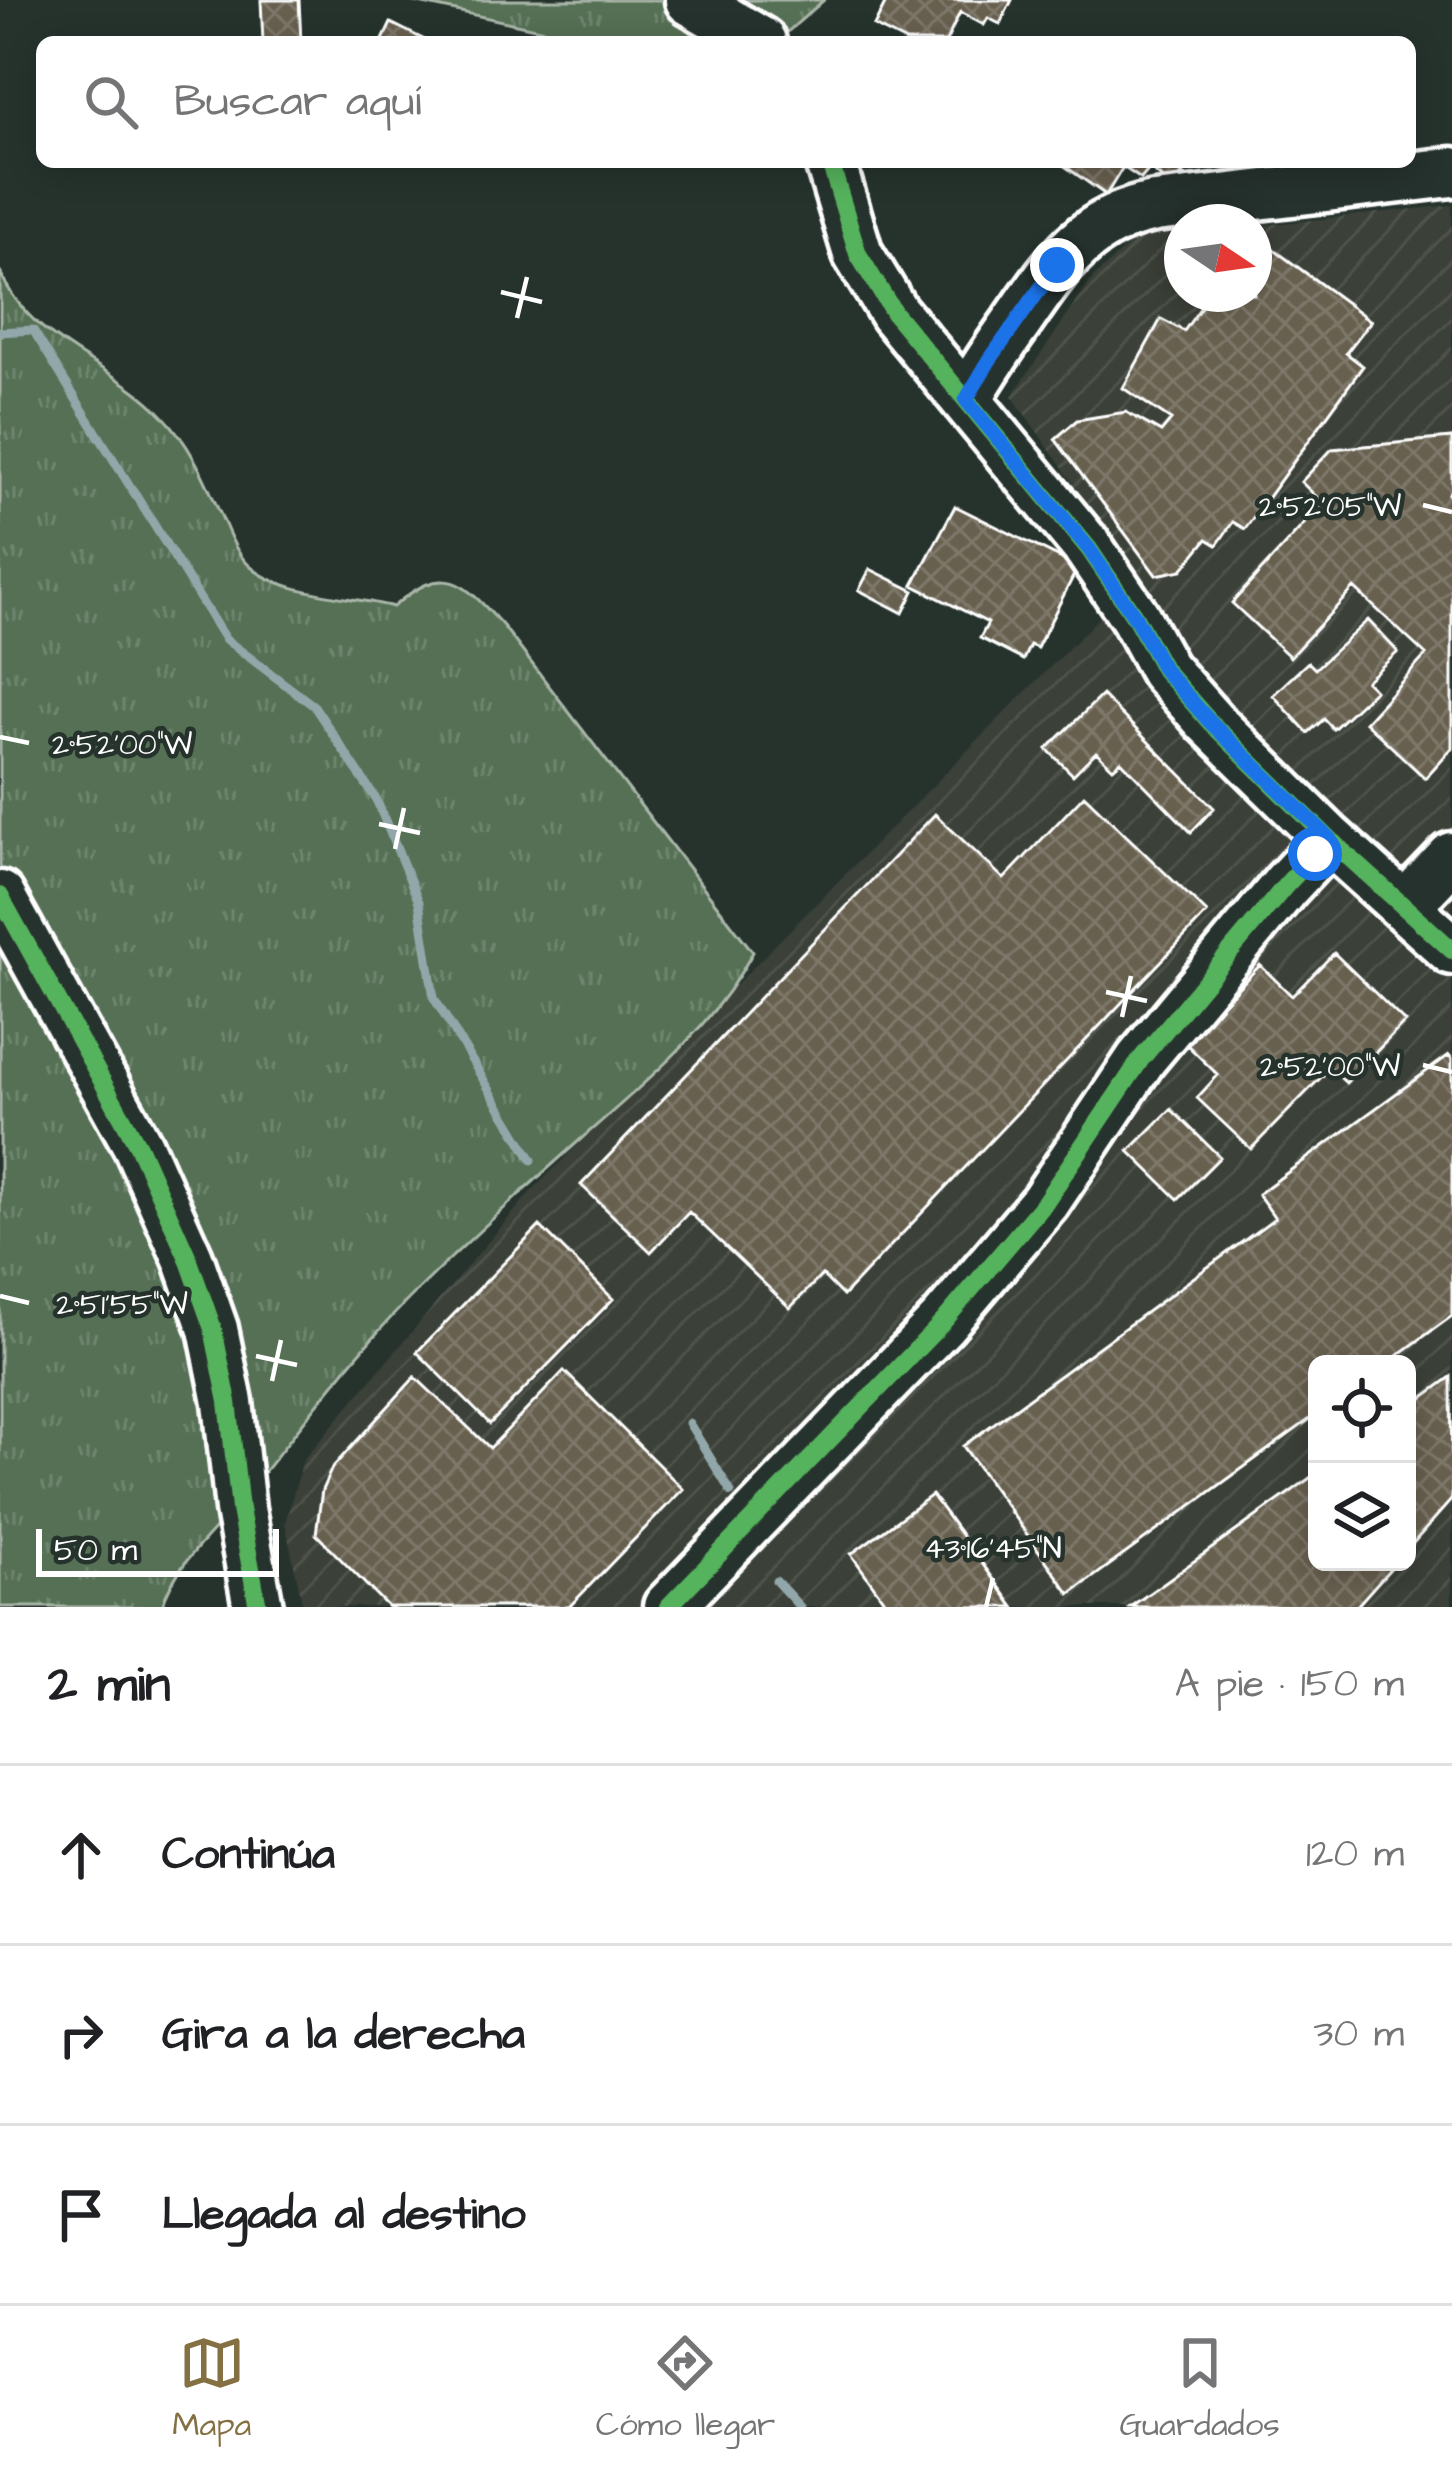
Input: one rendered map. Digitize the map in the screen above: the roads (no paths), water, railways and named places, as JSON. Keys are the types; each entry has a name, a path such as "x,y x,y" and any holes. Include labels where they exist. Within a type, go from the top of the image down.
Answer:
{"street":[{"path":"690,0 751,36"},
{"path":"832,168 858,254 894,313 1089,549 1164,670 1210,722 1329,838 1452,950"},
{"path":"966,400 1057,265 1077,244 1133,211 1452,172"},
{"path":"668,1607 943,1322 1045,1202 1141,1059 1329,838"},
{"path":"1405,907 1452,856"},
{"path":"0,896 138,1147 188,1258 213,1328 258,1607"}],"waterway":[{"path":"0,332 33,330 225,639 314,706 376,799 419,902 434,998 532,1160"},
{"path":"689,1423 731,1492"},
{"path":"776,1581 800,1607"}]}
